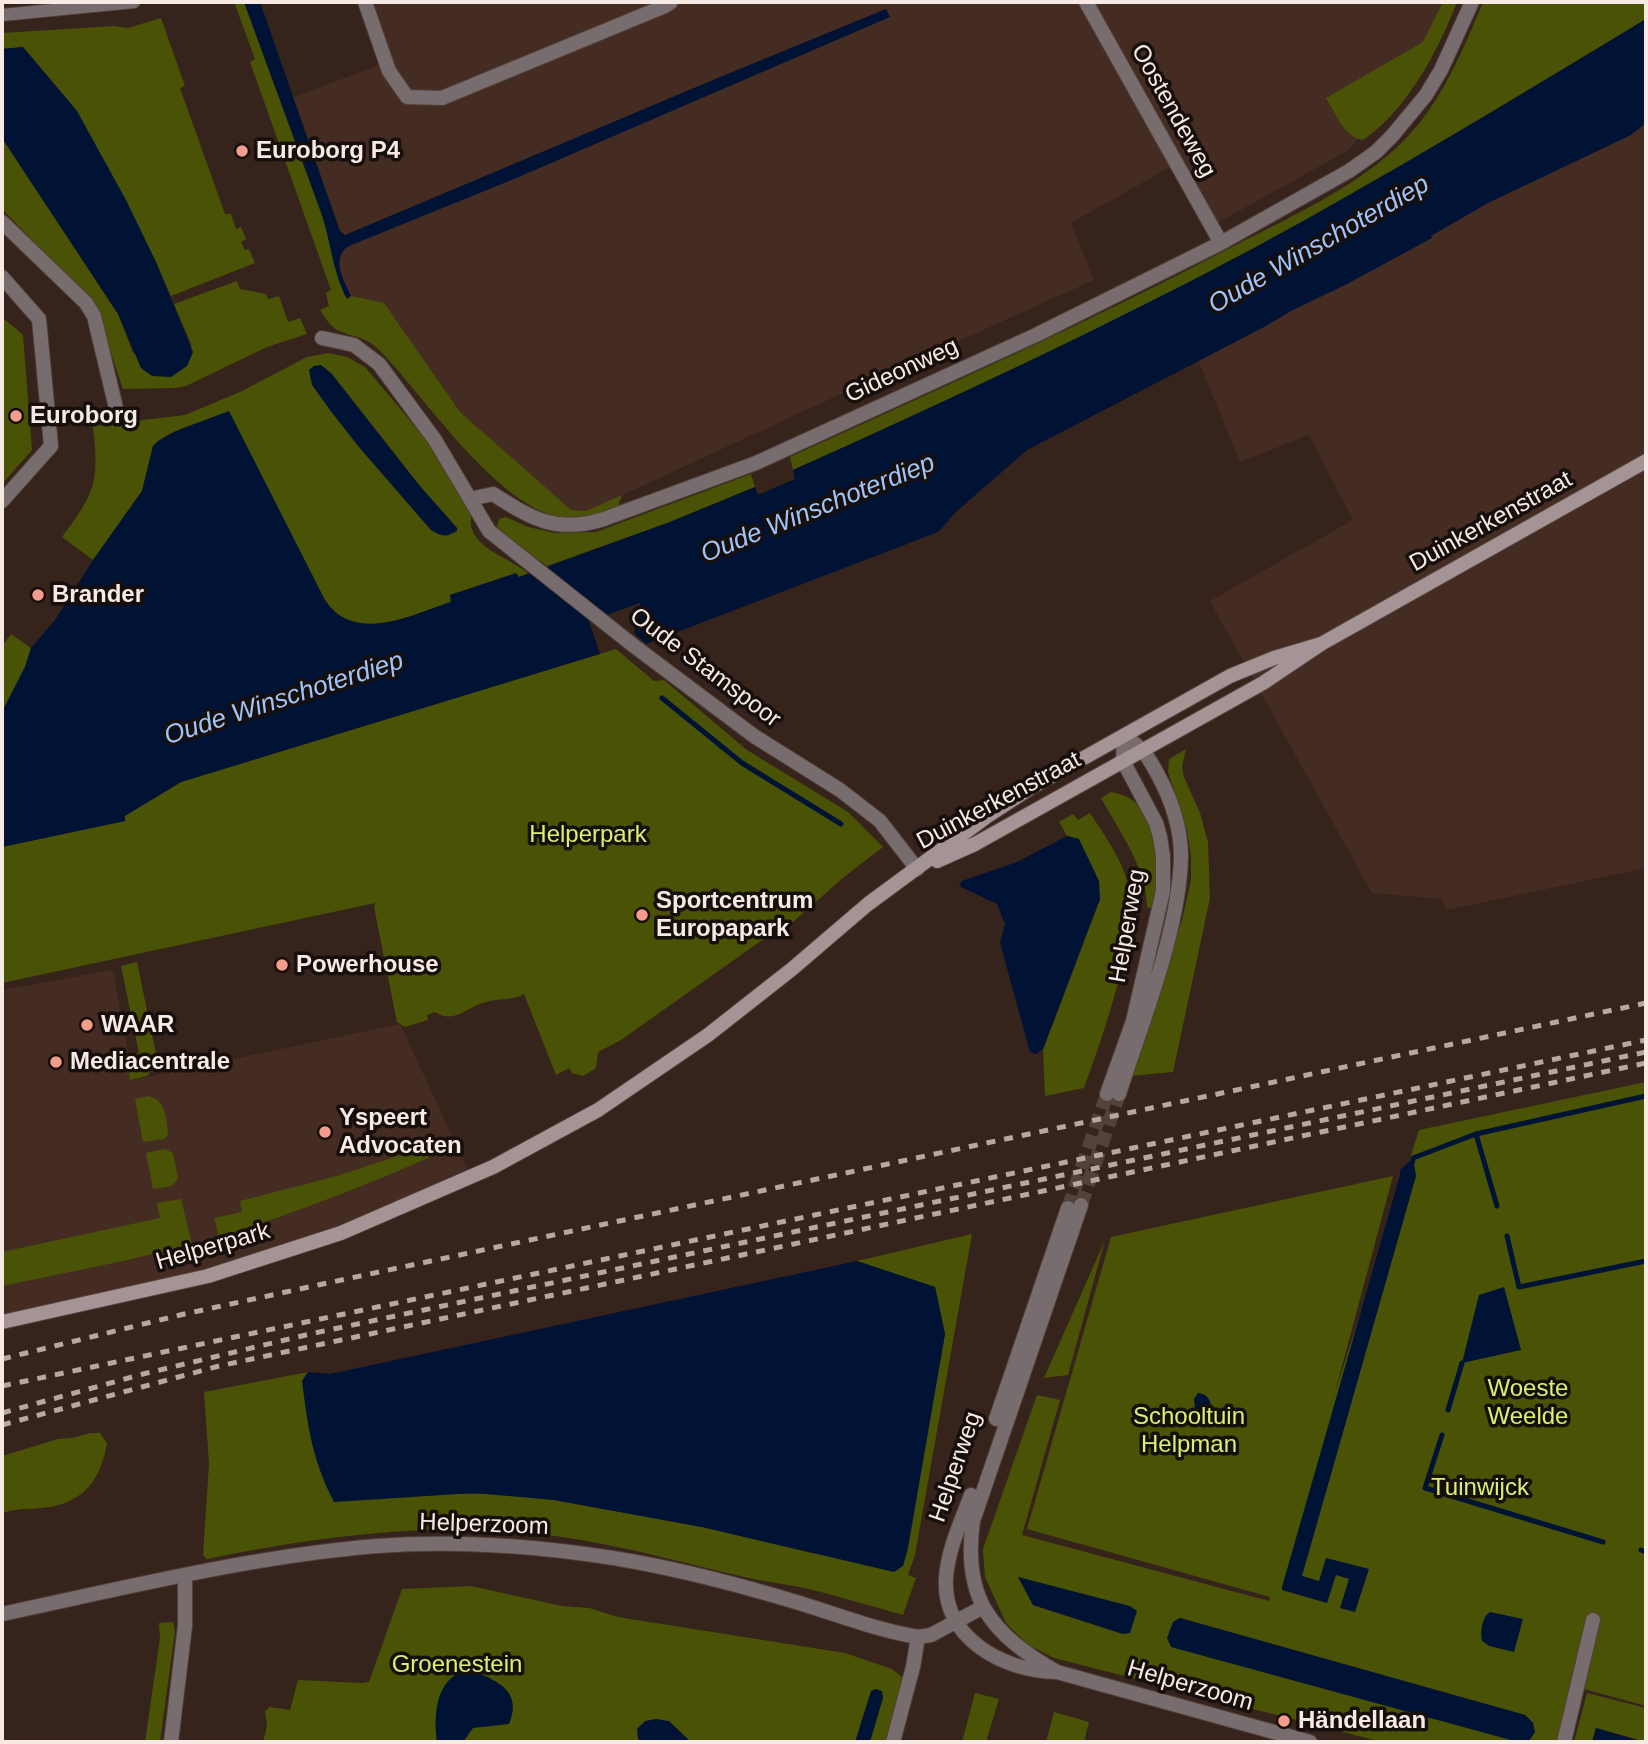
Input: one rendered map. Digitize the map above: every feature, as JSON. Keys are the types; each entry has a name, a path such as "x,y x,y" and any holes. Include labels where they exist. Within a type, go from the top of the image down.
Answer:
{"main road":[{"name":"Duinkerkenstraat","path":"917,869 975,844 1263,683 1321,644 1646,461"},
{"name":"Duinkerkenstraat","path":"917,869 986,817 1073,763 1230,676 1274,658 1321,644"},
{"name":"Helperpark","path":"2,1322 208,1276 341,1233 493,1167 598,1110 708,1035 793,969 868,904 917,869"}],"street":[{"path":"2,15 134,2"},
{"path":"365,2 389,71 407,97 442,98 671,2"},
{"name":"Oostendeweg","path":"1086,2 1221,243"},
{"name":"Gideonweg","path":"470,499 493,494 526,515 551,524 578,526 604,519 756,463 1036,335 1221,243 1349,171 1376,152 1426,95 1441,70 1472,2"},
{"path":"2,222 86,303 94,316 116,408"},
{"path":"2,277 39,319 51,446 2,501"},
{"path":"322,338 354,345 379,363 435,440 470,499"},
{"name":"Oude Stamspoor","path":"470,499 489,531 634,646 754,736 840,790 880,821 917,869"},
{"path":"1124,736 1144,749"},
{"path":"1123,761 1124,736"},
{"name":"Helperweg","path":"1123,761 1156,823 1163,856 1163,891 1113,1094 1170,933 1178,898 1181,854 1177,824 1169,799 1144,749"},
{"name":"Helperweg","path":"956,1622 946,1588 951,1550 1075,1207 972,1521 969,1562 983,1607"},
{"name":"Helperzoom","path":"2,1614 185,1576 283,1559 377,1546 488,1545 562,1551 636,1562 711,1579 918,1637"},
{"path":"171,1742 185,1626 185,1576"},
{"path":"893,1742 916,1658 918,1637 931,1635 983,1607"},
{"name":"Helperzoom","path":"983,1607 1003,1633 1033,1658 1057,1672"},
{"path":"1564,1742 1593,1620"},
{"name":"Helperzoom","path":"956,1622 964,1634 996,1658 1036,1671 1057,1672 1310,1742"}],"shaded area":[{"path":"357,2 1444,2 1405,83 1349,150 1212,226 1177,163 1071,223 1094,280 586,512 571,511 459,413 348,296 289,99 379,65"},
{"path":"1646,89 1646,868 1447,910 1442,899 1372,893 1210,601 1353,520 1309,435 1240,462 1196,355"},
{"path":"113,970 133,1080 400,1024 471,1176 323,1239 172,1283 2,1317 2,990"}],"green space":[{"path":"234,2 244,2 329,235 334,264 350,298 351,296 384,303 460,412 571,510 586,511 622,495 618,506 577,519 562,518 537,509 513,494 465,449 377,348 366,340 337,330 328,321 320,310 329,306 326,293 331,290 250,62 255,59"},
{"path":"1443,2 1457,2 1441,40 1420,78 1408,96 1379,127 1363,140 1356,138 1341,124 1326,98 1423,42"},
{"path":"1483,2 1646,2 1646,19 1500,107 1254,248 1026,363 793,470 790,457 1118,305 1291,217 1356,179 1410,135 1436,100 1457,62"},
{"path":"161,18 185,86 180,88 225,214 231,214 236,229 241,227 246,239 241,242 245,250 249,249 255,263 171,296 77,111 23,47 2,49 2,33 114,26 128,28"},
{"path":"2,138 118,314 133,353 192,346 174,304 237,281 240,289 266,294 268,299 279,296 288,322 300,318 307,334 267,347 186,386 123,389 95,306 2,209"},
{"name":"Euroborg","path":"2,317 23,335 32,450 2,484"},
{"path":"329,353 347,357 365,367 441,457 473,512 471,523 480,542 528,573 519,577 515,574 450,595 451,602 407,618 363,623 334,613 203,421 170,434 153,446 142,491 93,560 62,537 82,509 92,486 95,474 93,426 185,415 240,392 307,357","holes":["331,373 419,485 457,528 448,536 431,530 330,410"]},
{"path":"751,474 755,487 670,522 547,566 513,543 497,527 499,519 506,517 528,527 555,533 596,532"},
{"path":"11,634 31,648 25,667 2,712 2,646"},
{"name":"Helperpark","path":"616,649 654,681 664,680 747,750 848,812 883,847 785,929 782,926 621,1040 598,1052 596,1068 583,1076 572,1073 569,1068 556,1075 524,994 479,1004 455,1016 435,1012 427,1015 428,1020 405,1027 397,1022 375,903 2,983 2,847 124,821 124,816 181,782"},
{"path":"1186,749 1182,766 1184,777 1200,813 1208,842 1210,898 1173,1072 1130,1076 1182,920 1191,880 1187,830 1168,772 1169,759"},
{"path":"1111,792 1128,798 1141,808 1149,822 1156,856 1155,909 1147,907 1146,892 1137,864 1101,798"},
{"path":"1090,813 1122,865 1131,904 1129,929 1117,986 1084,1088 1045,1096 1043,1050 1100,899 1079,839 1067,836 1059,822 1073,814 1078,820"},
{"path":"137,962 156,1054 153,1055 155,1065 147,1076 130,1080 126,1056 139,1053 121,966"},
{"path":"1646,1082 1646,1706 1573,1686 1559,1742 1382,1742 1054,1658 1027,1644 1006,1623 985,1577 983,1549 1037,1395 1060,1400 1022,1535 1269,1601 1270,1597 1027,1529 1111,1237 1393,1176 1334,1396 1419,1130","holes":["1019,1577 1123,1634 1033,1605","1180,1618 1525,1715 1533,1723 1173,1622"]},
{"path":"149,1096 159,1101 162,1106 168,1134 164,1139 143,1142 135,1099"},
{"path":"451,1138 454,1146 396,1172 219,1237 214,1218 242,1212 240,1201 337,1176"},
{"path":"165,1149 173,1153 178,1178 172,1186 153,1189 146,1153"},
{"path":"181,1199 192,1244 2,1286 2,1252 160,1218 157,1203"},
{"path":"972,1234 915,1555 908,1575 916,1578 903,1615 805,1588 753,1579 630,1550 512,1531 424,1530 380,1533 293,1543 207,1559 203,1555 209,1464 204,1392 308,1372 302,1381 440,1494 511,1494 554,1500 702,1527 812,1553 903,1566 945,1334 935,1287 857,1261"},
{"path":"1105,1240 1068,1375 1044,1378"},
{"path":"100,1433 107,1443 101,1466 83,1493 63,1504 2,1513 2,1456 58,1439"},
{"name":"Groenestein","path":"471,1586 562,1606 589,1608 618,1617 845,1653 892,1669 903,1678 885,1742 263,1742 267,1726 265,1711 270,1707 290,1710 298,1680 369,1682 402,1589"},
{"path":"173,1622 175,1631 160,1742 145,1742 160,1638 159,1623"},
{"path":"975,1693 999,1699 986,1742 962,1742"},
{"path":"1587,1693 1646,1708 1646,1742 1596,1728 1592,1742 1574,1742"},
{"path":"1054,1712 1089,1722 1084,1742 1046,1742"}],"water":[{"path":"244,2 260,2 340,231 345,235 886,9 890,17 514,179 349,246 343,251 339,263 351,296 347,299 338,278 320,209"},
{"name":"Oude Winschoterdiep","path":"1646,19 1646,123 1631,135 1488,203 1431,236 1432,238 1347,284 1027,450 957,511 938,532 646,644 634,633 637,617 644,614 640,603 589,621 600,654 181,782 125,816 125,821 2,847 2,712 25,667 31,648 55,620 142,491 153,446 176,431 229,411 325,600 337,614 352,621 367,624 401,619 451,602 450,595 516,573 519,577 670,522 755,487 758,495 795,479 793,470 1141,307 1304,221"},
{"path":"23,47 77,111 126,200 155,260 193,352 187,366 171,377 152,376 141,368 118,314 2,138 2,49"},
{"path":"321,365 331,373 457,531 444,535 431,530 359,447 312,385 309,370"},
{"path":"1067,836 1079,839 1099,881 1100,899 1043,1049 1036,1054 1030,1052 1000,943 1005,924 997,904 959,886 962,881 1017,862"},
{"path":"1413,1158 1416,1176 1302,1576 1319,1581 1326,1558 1369,1569 1355,1612 1340,1608 1349,1579 1336,1575 1327,1603 1282,1590 1282,1587 1400,1170"},
{"path":"857,1261 935,1287 945,1334 908,1548 903,1566 894,1572 702,1527 554,1500 474,1493 334,1502 316,1457 306,1414 302,1381 308,1372 330,1374"},
{"path":"1504,1287 1521,1350 1462,1363 1479,1295"},
{"path":"1198,1393 1209,1400 1209,1423 1203,1421 1195,1408 1194,1399"},
{"path":"1018,1577 1130,1606 1137,1611 1130,1633 1123,1634 1033,1605"},
{"path":"1490,1612 1523,1619 1514,1652 1489,1646 1482,1641 1482,1625"},
{"path":"1180,1618 1525,1715 1533,1723 1535,1732 1529,1741 1518,1742 1171,1647 1167,1638 1173,1622"},
{"path":"476,1672 494,1680 507,1690 513,1705 509,1724 473,1728 463,1742 437,1742 436,1714 440,1694 459,1673"},
{"path":"871,1691 882,1691 883,1698 870,1742 855,1742"},
{"path":"645,1721 669,1721 691,1742 642,1742 638,1739 637,1729"},
{"path":"1596,1728 1644,1742 1592,1742"}],"waterway":[{"path":"662,698 742,763 841,824"},
{"path":"1412,1164 1413,1158 1476,1134 1646,1096"},
{"path":"1476,1134 1497,1206"},
{"path":"1507,1236 1519,1287 1646,1261"},
{"path":"1448,1410 1462,1363"},
{"path":"1442,1435 1425,1488 1603,1542"},
{"path":"1641,1550 1646,1552"}],"tunnel":[{"path":"1068,1208 1107,1094"},
{"path":"1081,1205 1119,1094"}],"railway":[{"path":"2,1359 180,1315 318,1285 1646,1003"},
{"path":"2,1386 1646,1040"},
{"path":"2,1413 143,1374 310,1334 1646,1052"},
{"path":"2,1425 219,1366 1646,1063"}],"place":[{"name":"Euroborg P4","path":"242,151"},
{"name":"Euroborg","path":"16,416"},
{"name":"Brander","path":"38,595"},
{"name":"Sportcentrum Europapark","path":"642,915"},
{"name":"Powerhouse","path":"282,965"},
{"name":"WAAR","path":"87,1025"},
{"name":"Mediacentrale","path":"56,1062"},
{"name":"Yspeert Advocaten","path":"325,1132"},
{"name":"Händellaan","path":"1284,1721"}],"park label":[{"name":"Woeste Weelde","path":"1528,1403"},
{"name":"Schooltuin Helpman","path":"1189,1431"},
{"name":"Tuinwijck","path":"1480,1488"}]}
